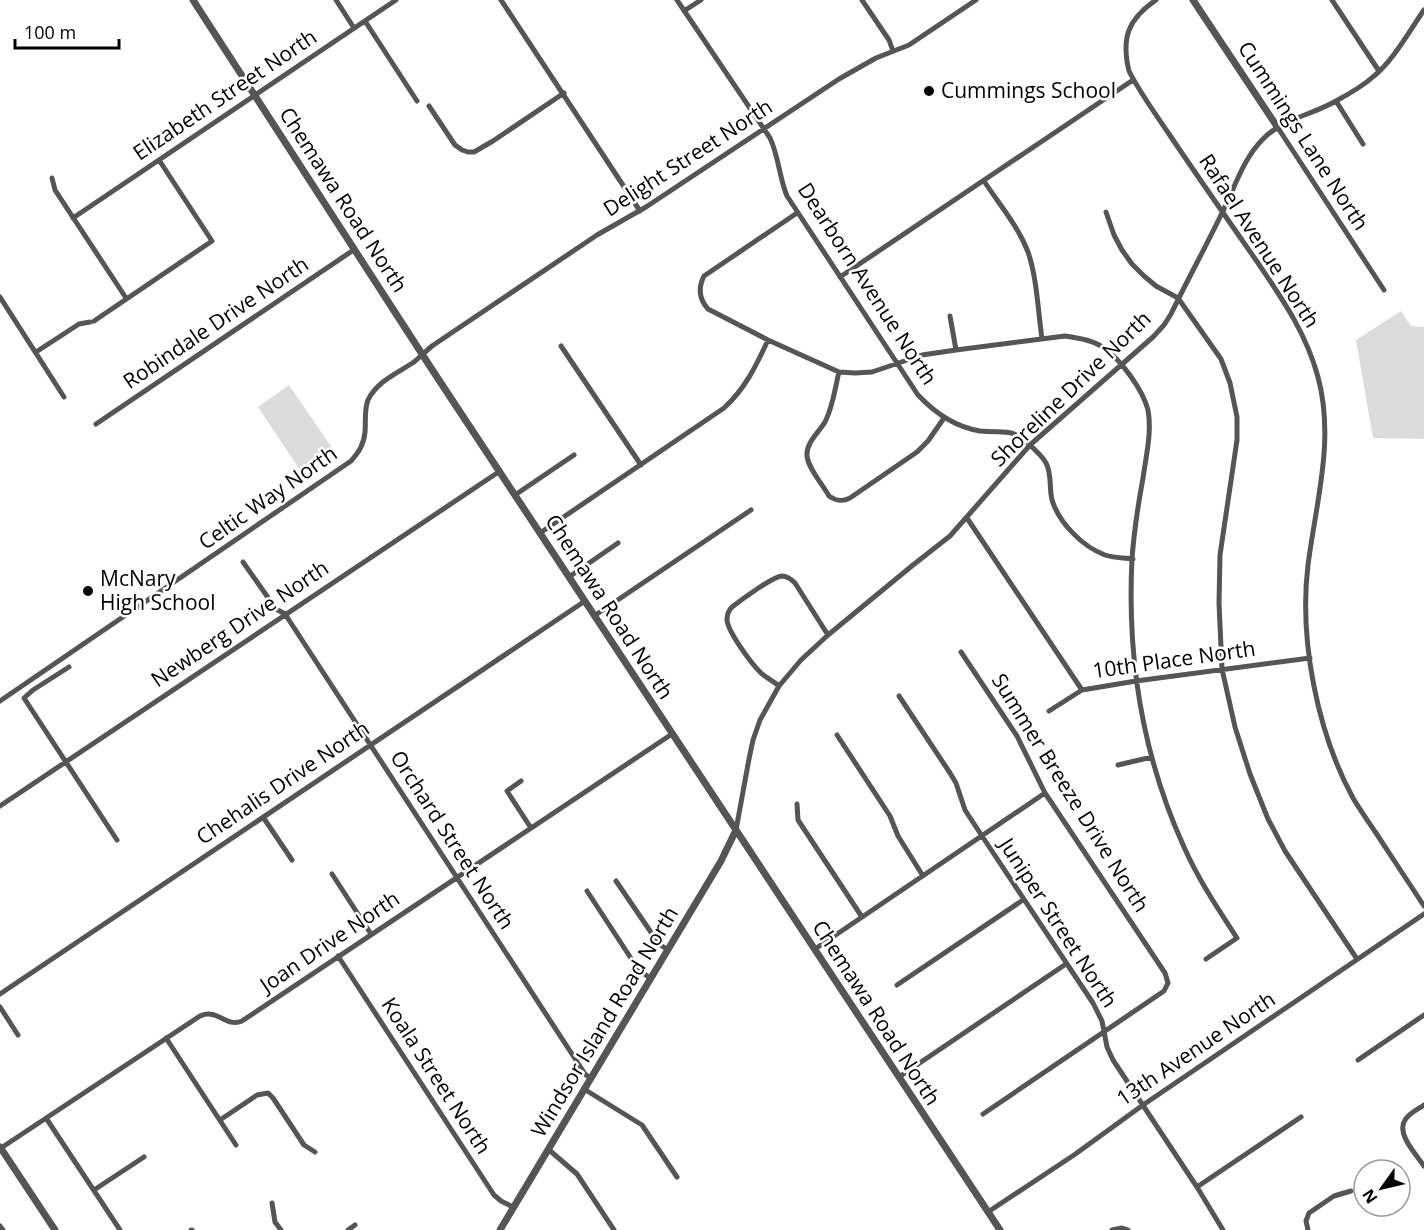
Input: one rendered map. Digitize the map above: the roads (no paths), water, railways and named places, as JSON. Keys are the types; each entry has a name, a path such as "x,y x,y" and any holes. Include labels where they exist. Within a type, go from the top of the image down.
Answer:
{"street":[{"name":"Chemawa Road North","path":"193,0 515,495 1000,1230"},
{"path":"336,0 354,28"},
{"name":"Elizabeth Street North","path":"73,218 396,0"},
{"path":"501,0 640,211"},
{"name":"Dearborn Avenue North","path":"676,0 764,129 775,149 781,180 787,196 797,213 918,395 944,418 981,431 1014,433 1030,445 1046,463 1052,501 1071,530 1091,549 1108,556 1132,559"},
{"path":"684,11 701,0"},
{"path":"862,0 889,40 893,51"},
{"name":"Delight Street North","path":"423,354 457,328 597,235 640,211 839,79 859,67 909,45 976,0"},
{"name":"Rafael Avenue North","path":"1156,0 1139,13 1128,35 1125,53 1129,71 1222,213 1289,309 1304,337 1318,378 1325,411 1325,457 1307,582 1306,607 1310,657 1318,700 1325,730 1353,798 1424,906"},
{"name":"Cummings Lane North","path":"1193,0 1384,291"},
{"path":"1332,0 1379,71"},
{"name":"Shoreline Drive North","path":"736,830 753,740 760,720 779,686 801,660 828,635 950,536 1030,445 1153,337 1164,325 1248,159 1264,138 1289,121 1336,101 1371,79 1424,10"},
{"path":"365,21 417,101"},
{"path":"840,277 1133,80"},
{"path":"429,106 455,145 462,150 474,152 564,93"},
{"path":"1336,101 1363,144"},
{"path":"36,352 79,324 92,321 212,241 159,160"},
{"path":"52,178 55,190 126,298"},
{"path":"984,181 1028,252 1033,270 1042,339"},
{"path":"1106,212 1114,235 1132,264 1156,286 1178,298 1221,360 1230,383 1237,417 1237,440 1220,555 1222,669 1241,746 1268,819 1285,851 1357,959"},
{"path":"797,213 704,276 700,288 703,304 714,313 839,372 872,372 922,355 1065,336 1090,341 1104,348 1136,384 1148,411 1150,434 1132,559 1131,623 1136,681 1141,713 1166,804 1184,849 1237,938 1206,959"},
{"name":"Robindale Drive North","path":"96,424 355,249"},
{"path":"0,297 64,397"},
{"path":"950,316 956,350"},
{"path":"540,532 731,402 747,383 768,340"},
{"path":"561,346 641,465"},
{"name":"Celtic Way North","path":"0,701 351,461 363,443 366,409 371,395 382,382 423,354"},
{"path":"839,372 830,410 807,452 809,463 834,499 840,501 850,498 917,452 944,418"},
{"path":"515,495 574,455"},
{"name":"Newberg Drive North","path":"0,806 500,471"},
{"path":"594,615 751,510"},
{"path":"967,518 1082,690"},
{"path":"569,577 618,543"},
{"name":"Orchard Street North","path":"243,562 276,609 285,614 585,1074 591,1078"},
{"path":"779,686 762,674 753,664 731,631 727,618 732,607 775,578 784,576 795,583 828,635"},
{"name":"Chehalis Drive North","path":"0,994 585,601"},
{"name":"Summer Breeze Drive North","path":"961,652 1017,736 1045,793 1165,973 1168,983 1164,991 1104,1032"},
{"name":"10th Place North","path":"1050,711 1082,690 1310,657"},
{"path":"69,667 24,698 117,840"},
{"name":"Juniper Street North","path":"899,696 956,783 965,810 1093,1003 1102,1021 1107,1047 1113,1060 1223,1230"},
{"name":"Joan Drive North","path":"0,1148 205,1014 211,1013 234,1023 242,1021 672,734"},
{"path":"837,735 890,816 898,836 923,876"},
{"path":"1118,765 1152,758"},
{"path":"521,781 507,791 531,828"},
{"path":"815,949 1045,793"},
{"path":"797,804 798,820 862,917"},
{"path":"263,817 292,860"},
{"name":"Windsor Island Road North","path":"500,1230 721,861 736,830"},
{"path":"332,874 371,934"},
{"path":"616,881 659,944 668,950"},
{"path":"587,891 638,969 651,979"},
{"path":"897,985 1023,900"},
{"name":"13th Avenue North","path":"988,1212 1424,914"},
{"name":"Koala Street North","path":"338,956 494,1195 513,1207"},
{"path":"899,1077 1066,964"},
{"path":"0,1007 18,1035"},
{"path":"1358,1060 1424,1016"},
{"path":"983,1114 1104,1032"},
{"path":"166,1038 236,1145"},
{"path":"584,1089 642,1125 678,1177"},
{"path":"220,1120 257,1095 268,1093 304,1145 315,1152"},
{"path":"1424,1105 1406,1119 1402,1126 1403,1134 1424,1166"},
{"path":"46,1118 120,1230"},
{"path":"1197,1187 1300,1118"},
{"path":"0,1148 55,1230"},
{"path":"548,1149 576,1174 614,1230"},
{"path":"94,1190 144,1157"},
{"path":"1308,1230 1306,1221 1309,1214 1335,1196 1351,1191"},
{"path":"272,1203 275,1222 281,1230"},
{"path":"348,1230 355,1225"},
{"path":"0,1226 3,1230"},
{"path":"1112,1230 1125,1229"}],"place":[{"name":"Cummings School","path":"929,91"},
{"name":"McNary High School","path":"88,591"}]}
